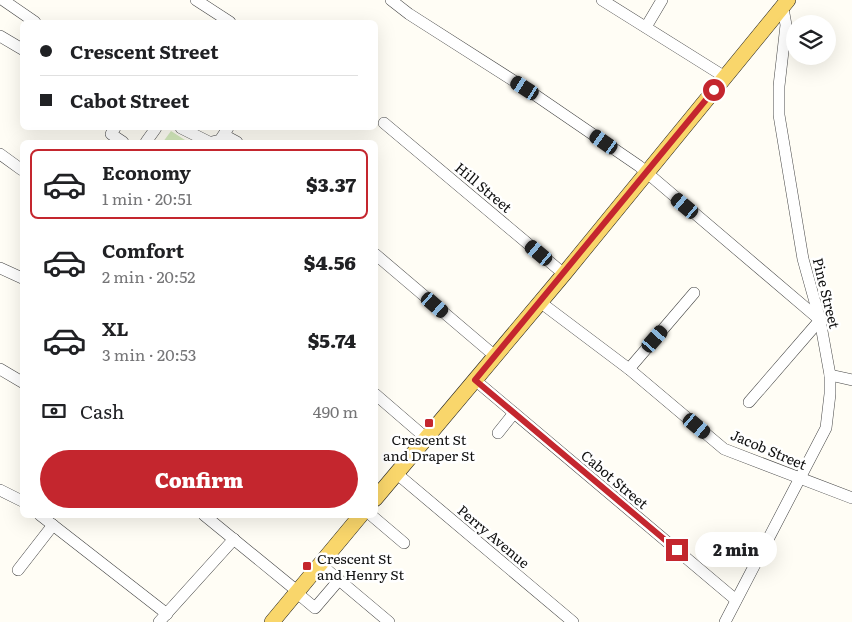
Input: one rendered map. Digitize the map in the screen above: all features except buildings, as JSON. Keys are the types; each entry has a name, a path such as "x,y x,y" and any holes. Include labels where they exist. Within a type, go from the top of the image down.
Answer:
{"main road":[{"path":"378,495 564,274 785,4"},
{"path":"272,622 360,518"}],"street":[{"path":"3,0 33,20"},
{"path":"196,0 223,20"},
{"path":"391,0 409,14 525,88 646,172 820,320 749,402"},
{"path":"602,0 725,77"},
{"path":"646,28 662,0"},
{"name":"Pine Street","path":"725,622 826,428 830,394 830,375 820,320 803,259 779,115 779,86 786,25 785,4"},
{"path":"0,36 20,49"},
{"name":"Hill Street","path":"384,123 564,274"},
{"path":"114,130 111,134 120,140"},
{"path":"185,130 207,140"},
{"path":"0,154 20,169"},
{"path":"378,257 495,356"},
{"path":"0,268 20,277"},
{"path":"629,369 694,293"},
{"name":"Jacob Street","path":"540,302 629,369 724,449 852,498"},
{"path":"0,368 20,381"},
{"path":"830,375 852,380"},
{"name":"Cabot Street","path":"475,380 736,600"},
{"path":"378,397 426,438"},
{"path":"498,433 514,413"},
{"name":"Perry Avenue","path":"396,474 573,622"},
{"path":"0,490 20,501"},
{"path":"44,518 163,618 234,539"},
{"path":"208,518 315,608 339,580"},
{"path":"367,518 404,543"},
{"path":"18,570 53,525"},
{"path":"320,564 389,622"}],"green space":[{"path":"171,131 185,140 164,140"}],"place":[{"name":"Crescent St and Draper St","path":"429,423"},
{"name":"Crescent St and Henry St","path":"307,566"}],"route":[{"path":"677,550 475,380 714,90"}]}
